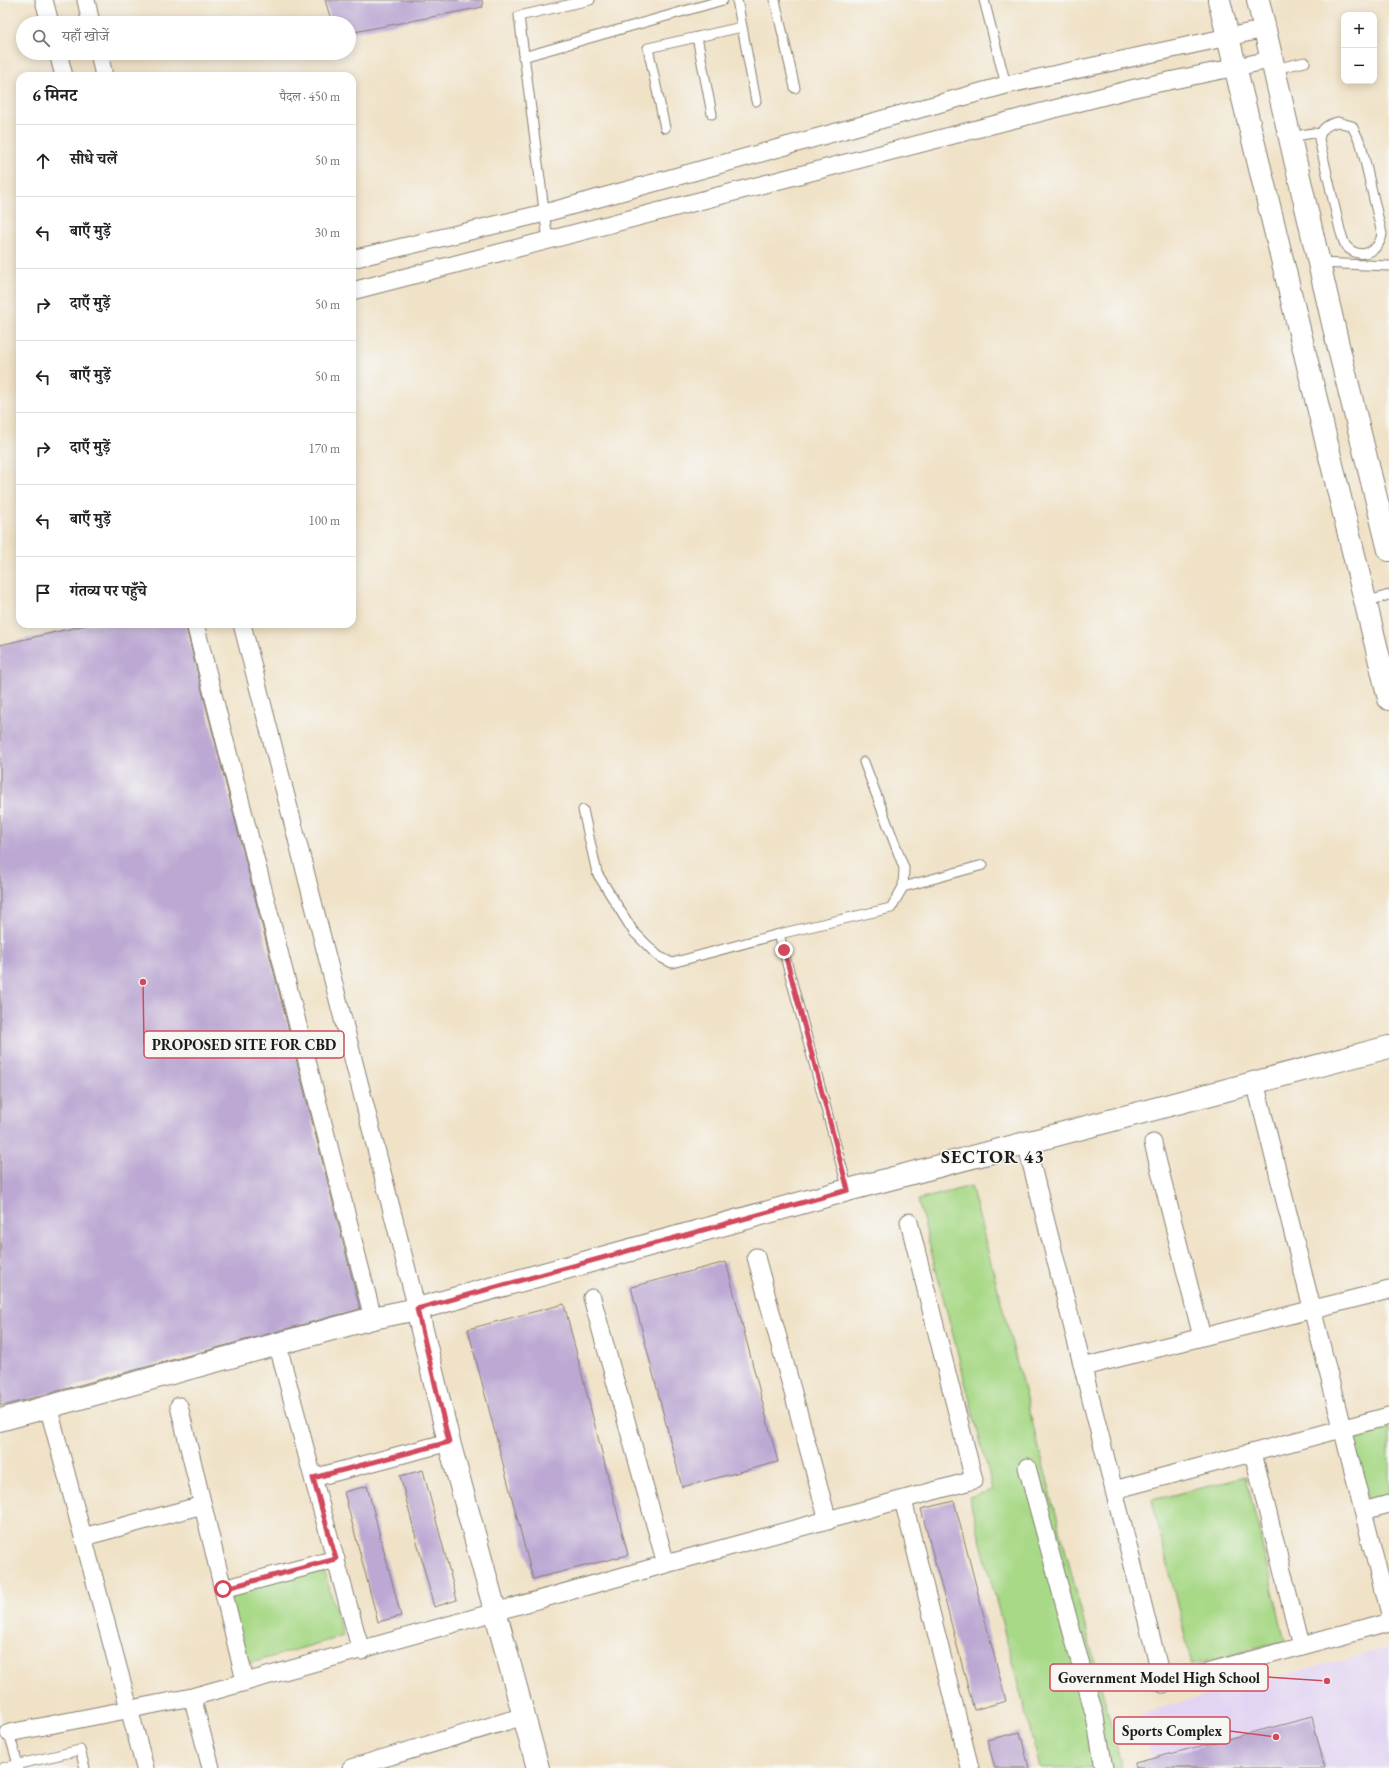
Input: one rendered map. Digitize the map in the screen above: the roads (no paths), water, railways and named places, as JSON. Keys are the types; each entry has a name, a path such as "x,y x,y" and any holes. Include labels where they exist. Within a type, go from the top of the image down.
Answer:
{"street":[{"path":"44,0 48,16"},
{"path":"86,0 89,16"},
{"path":"1219,0 1389,699"},
{"path":"1258,0 1288,138 1389,550"},
{"path":"356,258 544,213 1006,85 1264,29"},
{"path":"60,60 63,72"},
{"path":"101,60 103,72"},
{"path":"356,290 1135,88 1235,67 1271,65"},
{"path":"196,628 373,1318"},
{"path":"243,628 417,1309 449,1442 538,1768"},
{"path":"0,1420 278,1346 373,1318 417,1309 848,1190 1389,1047"},
{"path":"1255,1082 1389,1614"},
{"path":"1026,1143 1163,1684 1389,1622"},
{"path":"1154,1143 1202,1337"},
{"path":"9,1733 192,1697 362,1651 666,1564 974,1480 909,1222"},
{"path":"756,1257 828,1521"},
{"path":"1082,1367 1389,1290"},
{"path":"592,1298 666,1564"},
{"path":"278,1346 313,1478 362,1651"},
{"path":"0,1405 48,1406"},
{"path":"48,1406 145,1768"},
{"path":"179,1406 245,1682"},
{"path":"1114,1490 1389,1416"},
{"path":"313,1478 449,1442"},
{"path":"1254,1453 1301,1646"},
{"path":"1027,1467 1095,1717 1104,1768"},
{"path":"903,1500 970,1768"},
{"path":"1363,1511 1389,1504"},
{"path":"83,1536 203,1505"},
{"path":"223,1589 336,1559"},
{"path":"192,1697 211,1768"},
{"path":"351,1768 404,1761 524,1716"}],"lane":[{"path":"548,240 519,16 590,0"},
{"path":"524,57 723,0"},
{"path":"737,0 756,102"},
{"path":"775,0 795,88"},
{"path":"984,0 1006,85"},
{"path":"665,128 648,48 742,27"},
{"path":"697,37 712,114"},
{"path":"1271,65 1305,62"},
{"path":"1338,122 1352,126 1355,131 1361,144 1382,234 1379,245 1375,250 1358,253 1345,245 1340,230 1319,139 1320,134 1325,126 1338,122"},
{"path":"1288,138 1313,133 1320,134"},
{"path":"1318,262 1389,266"},
{"path":"1365,602 1389,595"},
{"path":"583,810 596,873 633,931 658,956 672,963 779,934 891,908 903,887 904,868 864,762"},
{"path":"903,887 983,865"},
{"path":"779,934 848,1190"},
{"path":"9,1733 18,1766"},
{"path":"2,1768 18,1766 80,1750 84,1768"}],"place":[{"name":"PROPOSED SITE FOR CBD","path":"143,982"},
{"name":"Government Model High School","path":"1327,1681"},
{"name":"Sports Complex","path":"1276,1737"}],"district":[{"name":"SECTOR 43","path":"993,1157"}]}
